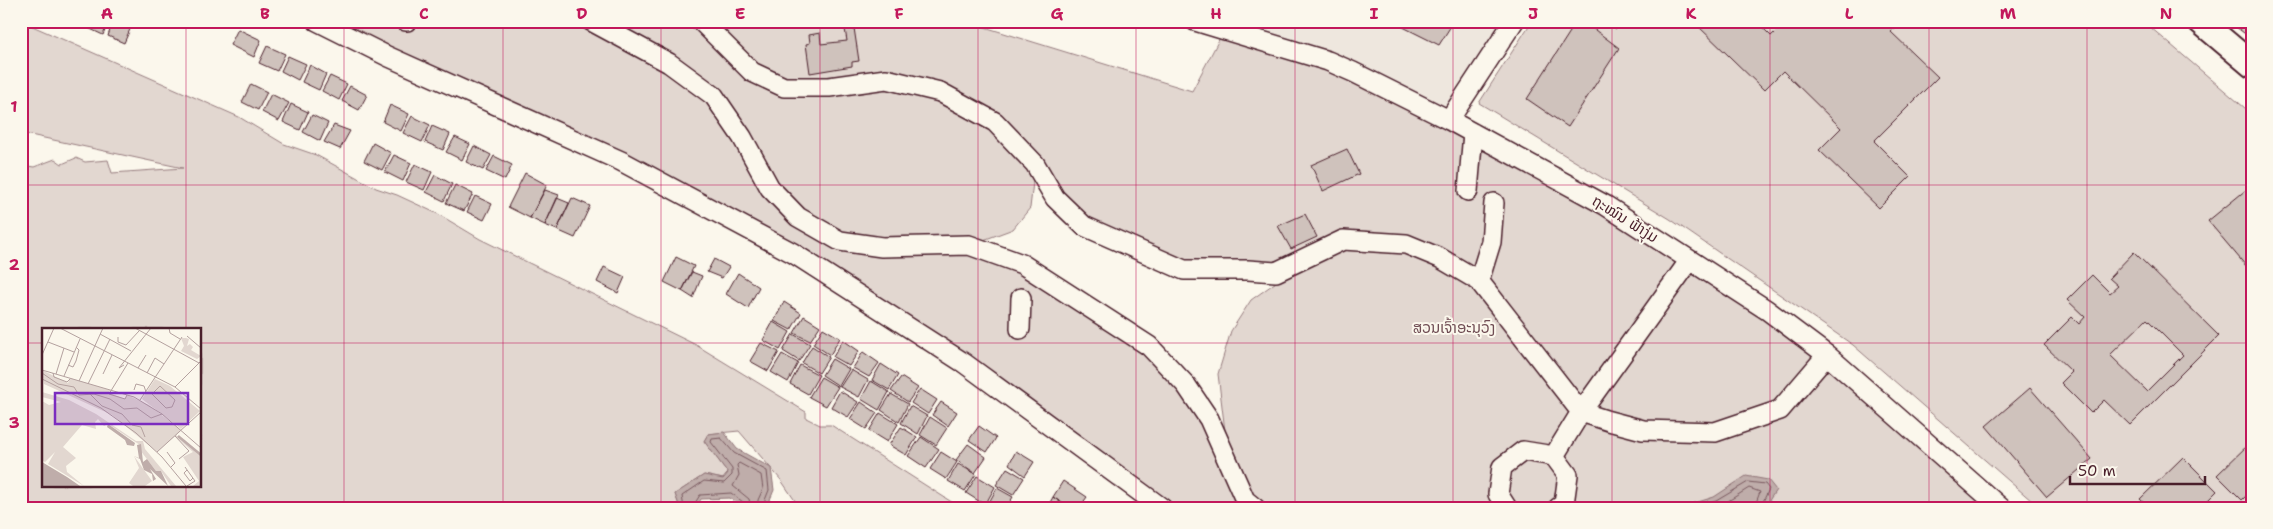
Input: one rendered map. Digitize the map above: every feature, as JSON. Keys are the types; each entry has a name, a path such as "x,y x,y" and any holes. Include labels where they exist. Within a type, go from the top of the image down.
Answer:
{"main road":[{"path":"2200,21 2252,65"}],"street":[{"path":"317,21 396,60 620,161 793,253 964,363 1162,508"},
{"path":"591,21 669,63 714,96 742,137 770,188 798,217 806,222 840,241 882,247 969,245 1022,264 1149,346 1186,385 1209,419 1245,500 1255,508"},
{"path":"701,21 752,72 784,87 829,87 886,79 940,92 995,122 1035,164 1055,198 1084,226 1184,270 1276,272 1343,240 1406,244 1440,258 1479,281 1581,412 1643,430 1715,432 1780,410 1827,355"},
{"name":"ຖະໝົນ ຟ້າງຸ່ມ","path":"1195,21 1328,61 1353,72 1449,120 1605,205 1767,310 1827,355 2001,508"},
{"path":"1449,120 1514,21"},
{"path":"1468,190 1473,133"},
{"path":"1479,281 1491,242 1494,203"},
{"path":"1554,456 1581,412 1690,260"},
{"path":"1020,329 1022,298"},
{"path":"1507,508 1498,494 1502,467 1523,451 1554,456 1568,474 1564,504 1558,508"}],"shaded area":[{"path":"1195,21 1514,21 1449,120"}],"green space":[{"path":"21,21 239,117 284,144 316,155 376,188 397,195 438,214 480,239 696,345 806,412 806,418 820,425 831,425 961,508 800,508 781,480 739,431 708,434 704,441 728,473 723,479 704,475 675,494 680,508 21,508 21,165 34,167 55,159 62,164 76,158 85,162 108,160 112,173 183,168 21,133"},
{"name":"ສວນເຈົ້າອະນຸວົງ","path":"315,21 965,21 1192,91 1224,30 1328,61 1722,280 2001,508 1162,508 793,253","holes":["1035,165 1084,226 1184,270 1279,280 1251,300 1231,331 1218,374 1225,431 1216,435 1149,346 970,245 1013,229 1030,208"]},
{"path":"1532,21 2143,21 2252,114 2252,508 2040,508 1853,345 1670,219 1479,103"}],"water":[{"path":"724,432 737,449 771,468 774,490 769,502 770,508 742,508 730,498 701,499 696,508 680,508 675,494 704,475 723,479 728,473 704,441 708,434"},
{"path":"1746,476 1768,480 1776,490 1764,508 1679,508 1714,497"}],"building":[{"path":"88,21 109,21 103,35 86,27"},
{"path":"113,21 120,21 131,27 124,43 108,36"},
{"path":"1391,21 1454,21 1439,45"},
{"path":"1577,21 1583,21 1619,48 1568,127 1527,99"},
{"path":"1605,21 1622,21 1616,29"},
{"path":"1698,21 1756,21 1771,36 1786,21 1901,21 1891,32 1938,77 1874,141 1910,177 1879,208 1819,150 1841,128 1783,71 1764,90 1696,24"},
{"path":"2241,21 2252,21 2252,39 2236,27"},
{"path":"854,28 859,61 852,62 852,66 810,73 806,44 810,43 809,35 820,33 821,44 847,41 845,29"},
{"path":"238,29 261,40 254,57 230,45"},
{"path":"267,46 285,54 277,71 259,63"},
{"path":"288,56 306,64 298,80 281,71"},
{"path":"310,65 326,74 319,90 302,82"},
{"path":"330,76 347,84 339,100 322,91"},
{"path":"251,84 267,92 258,110 242,102"},
{"path":"350,86 367,95 359,110 342,101"},
{"path":"271,94 289,103 279,121 262,112"},
{"path":"291,104 308,112 300,130 283,122"},
{"path":"390,105 409,114 401,131 383,122"},
{"path":"312,115 328,123 320,141 303,132"},
{"path":"412,116 430,125 422,142 403,133"},
{"path":"334,125 350,131 340,149 324,142"},
{"path":"432,126 450,134 443,150 425,142"},
{"path":"455,137 470,144 462,160 446,152"},
{"path":"373,143 391,153 382,170 364,161"},
{"path":"474,146 491,155 483,170 466,162"},
{"path":"1347,149 1359,174 1323,191 1311,165"},
{"path":"394,155 411,163 403,181 385,172"},
{"path":"494,156 512,165 505,180 486,171"},
{"path":"415,164 432,172 424,190 406,182"},
{"path":"525,173 547,185 530,218 508,207"},
{"path":"435,175 452,184 444,201 426,192"},
{"path":"455,185 473,194 464,211 446,203"},
{"path":"2252,185 2252,273 2208,221"},
{"path":"545,190 559,195 545,225 530,218"},
{"path":"475,196 492,204 484,220 467,212"},
{"path":"557,198 569,203 557,230 545,225"},
{"path":"572,198 590,206 575,238 557,230"},
{"path":"1305,214 1317,237 1291,249 1278,226"},
{"path":"2134,252 2219,336 2130,425 2104,400 2091,413 2061,383 2072,372 2044,345 2072,317 2079,324 2085,317 2067,300 2092,275 2110,293 2118,286 2109,278","holes":["2147,319 2183,355 2147,391 2110,355"]},
{"path":"676,257 694,266 682,291 664,282"},
{"path":"714,259 729,267 722,278 707,272"},
{"path":"604,267 625,277 618,293 597,282"},
{"path":"692,272 702,276 693,298 682,291"},
{"path":"738,273 759,287 748,308 726,294"},
{"path":"784,302 801,313 791,330 774,321"},
{"path":"804,316 820,326 810,341 794,333"},
{"path":"773,322 790,332 780,350 763,340"},
{"path":"823,328 840,338 830,355 813,344"},
{"path":"793,334 810,344 799,361 783,351"},
{"path":"843,340 859,351 849,366 833,357"},
{"path":"761,343 779,352 768,371 750,361"},
{"path":"812,346 829,357 819,373 802,363"},
{"path":"863,352 879,363 869,377 853,368"},
{"path":"782,354 798,363 788,382 771,372"},
{"path":"832,359 849,369 839,386 822,375"},
{"path":"881,364 898,375 889,390 872,380"},
{"path":"800,365 819,375 808,394 790,384"},
{"path":"851,370 868,380 859,397 840,387"},
{"path":"821,377 838,387 826,406 809,397"},
{"path":"901,377 918,388 908,402 891,391"},
{"path":"871,381 889,392 879,410 861,399"},
{"path":"2030,388 2092,459 2047,497 1986,426"},
{"path":"920,389 937,400 928,414 911,403"},
{"path":"840,391 858,402 848,417 831,407"},
{"path":"891,394 908,404 899,422 881,410"},
{"path":"861,402 877,413 866,429 850,419"},
{"path":"941,402 957,412 948,426 932,415"},
{"path":"910,406 927,416 918,434 901,423"},
{"path":"880,413 898,424 887,442 869,431"},
{"path":"930,417 947,428 936,445 920,435"},
{"path":"979,426 996,438 987,452 969,440"},
{"path":"901,427 917,437 906,455 889,445"},
{"path":"921,437 939,449 926,468 908,456"},
{"path":"2252,441 2252,490 2242,500 2217,475"},
{"path":"968,444 986,457 975,473 956,460"},
{"path":"1016,451 1034,462 1025,476 1009,464"},
{"path":"941,452 957,462 946,479 930,469"},
{"path":"2183,457 2217,491 2200,508 2149,508 2140,499"},
{"path":"958,464 976,474 965,491 948,481"},
{"path":"1007,468 1024,478 1013,495 996,485"},
{"path":"977,476 995,487 985,505 966,493"},
{"path":"1063,481 1087,497 1079,508 1069,508 1053,497"},
{"path":"997,488 1013,497 1006,508 991,508 987,506"},
{"path":"1053,497 1065,505 1063,508 1047,508"}]}
